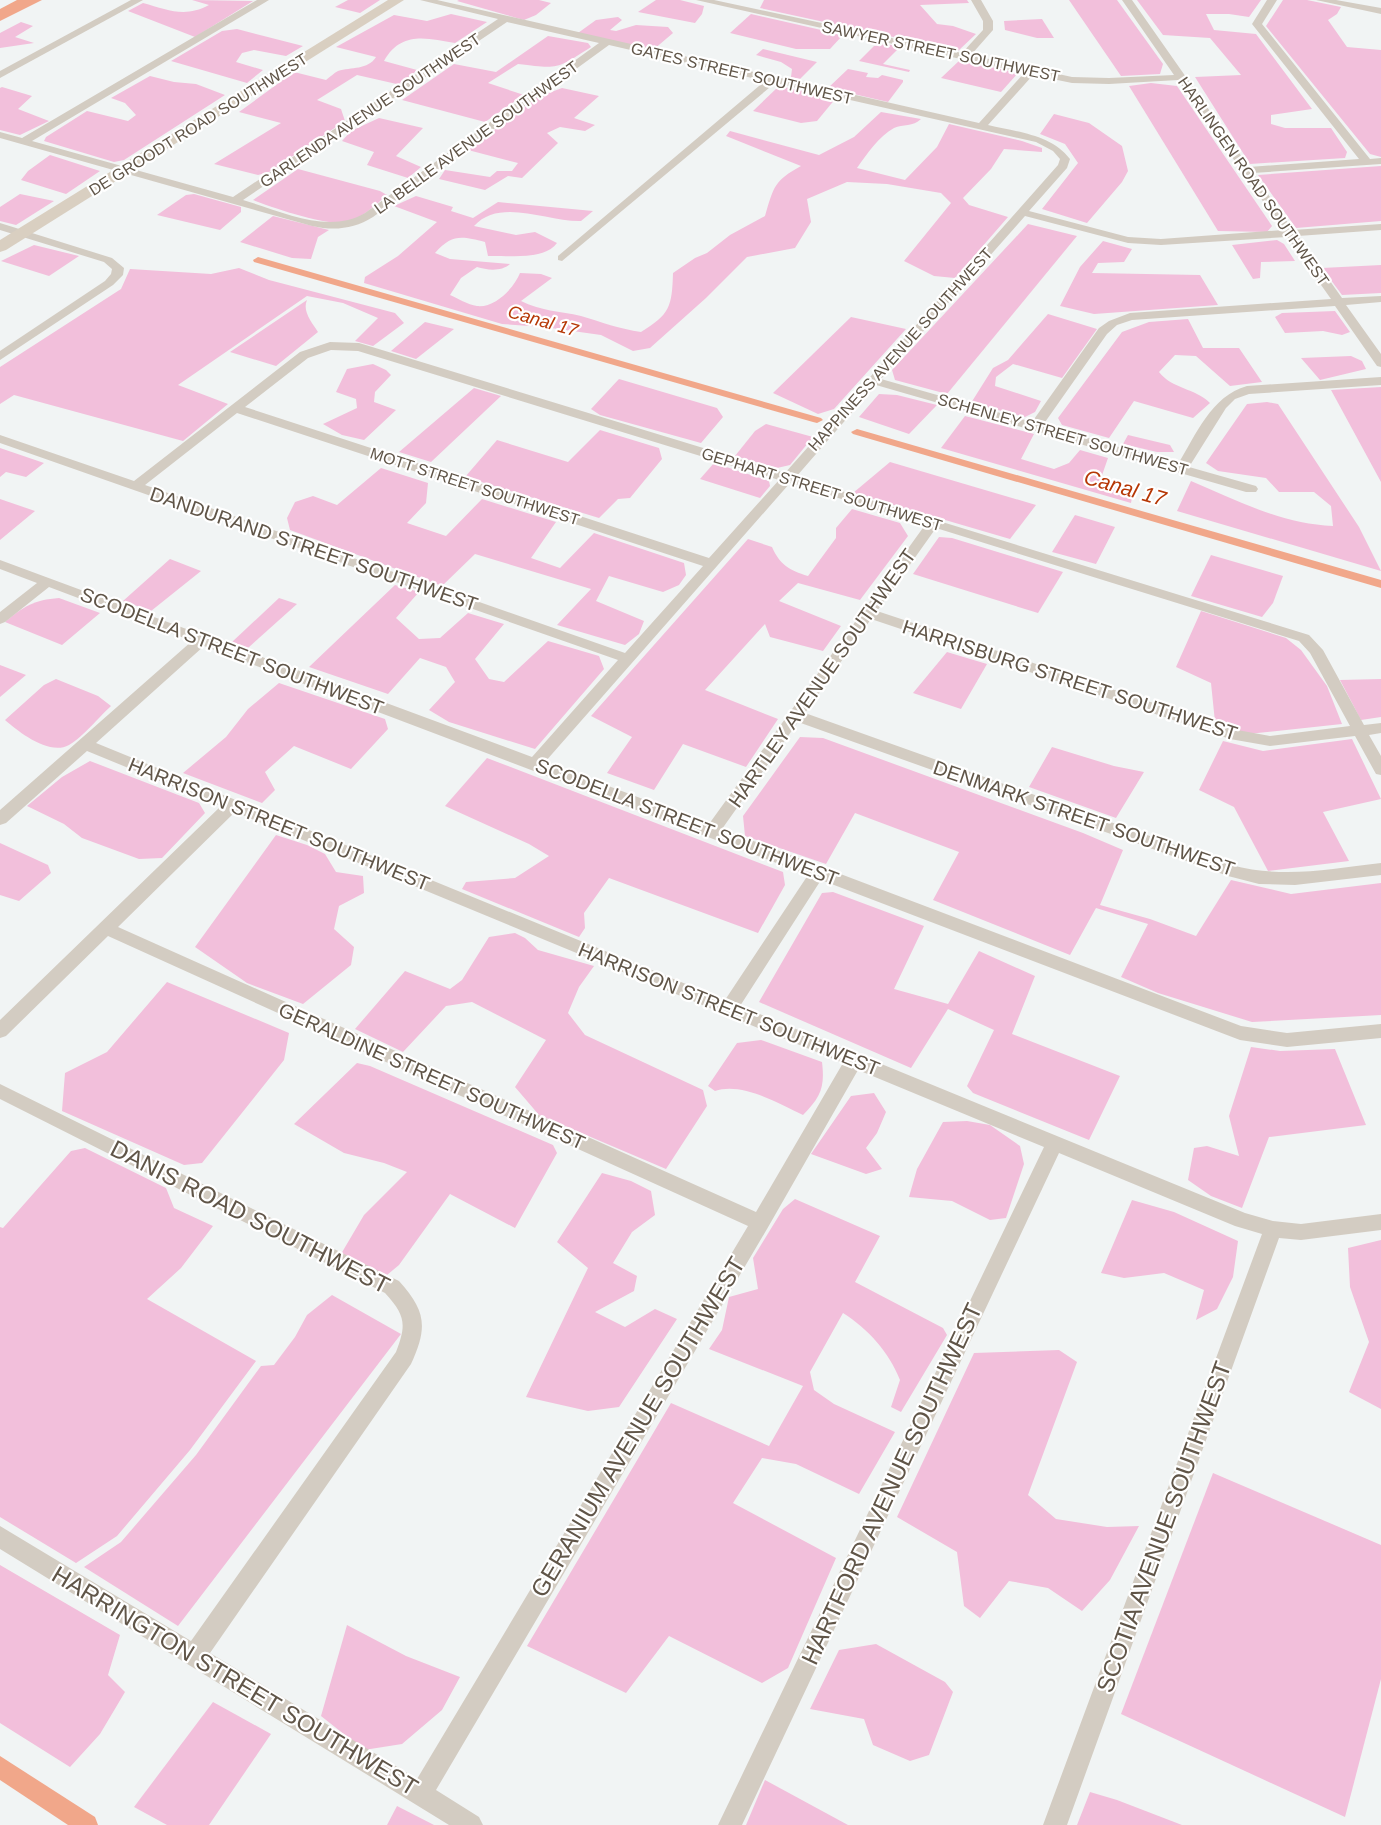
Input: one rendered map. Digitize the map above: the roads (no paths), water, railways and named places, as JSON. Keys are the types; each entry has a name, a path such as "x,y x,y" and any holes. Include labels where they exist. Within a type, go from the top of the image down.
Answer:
{"street":[{"path":"0,75 138,0"},
{"path":"22,142 264,0"},
{"name":"DE GROODT ROAD SOUTHWEST","path":"0,247 397,0"},
{"name":"GATES STREET SOUTHWEST","path":"425,0 605,43 1039,140 1058,149"},
{"name":"SAWYER STREET SOUTHWEST","path":"701,0 1031,71 1090,81 1182,77"},
{"path":"964,57 988,30 988,21 976,0"},
{"name":"HARLINGEN ROAD SOUTHWEST","path":"1127,0 1381,363"},
{"path":"1272,0 1257,24 1367,162"},
{"path":"1321,0 1381,12"},
{"name":"GARLENDA AVENUE SOUTHWEST","path":"235,201 505,20"},
{"name":"LA BELLE AVENUE SOUTHWEST","path":"235,201 316,224 343,226 366,217 605,43"},
{"path":"981,127 1031,71"},
{"path":"562,258 772,80"},
{"path":"0,135 235,201"},
{"name":"HAPPINESS AVENUE SOUTHWEST","path":"536,764 1063,166 1065,159 1058,149"},
{"path":"1246,170 1381,161"},
{"path":"1022,212 1128,240 1161,242 1381,227"},
{"path":"0,226 108,260 118,266 117,274 109,283 0,356"},
{"path":"1036,426 1103,330 1113,323 1130,317 1381,299"},
{"name":"GEPHART STREET SOUTHWEST","path":"237,409 304,355 318,348 338,345 358,347 1290,632 1304,638 1316,650 1359,730"},
{"name":"SCHENLEY STREET SOUTHWEST","path":"874,381 1251,489"},
{"path":"1182,468 1221,406 1232,396 1248,390 1381,381"},
{"path":"135,487 237,409"},
{"name":"MOTT STREET SOUTHWEST","path":"237,409 712,564"},
{"name":"DANDURAND STREET SOUTHWEST","path":"0,439 629,659"},
{"name":"HARTLEY AVENUE SOUTHWEST","path":"712,832 932,524"},
{"name":"SCODELLA STREET SOUTHWEST","path":"0,564 536,764 1240,1033 1287,1040 1381,1031"},
{"path":"0,619 48,581"},
{"name":"HARRISBURG STREET SOUTHWEST","path":"867,613 1230,734 1270,741 1381,728"},
{"path":"0,819 202,640"},
{"name":"DENMARK STREET SOUTHWEST","path":"794,715 1228,870 1259,878 1295,879 1381,869"},
{"path":"1359,730 1381,770"},
{"name":"HARRISON STREET SOUTHWEST","path":"85,744 1242,1220 1273,1229 1301,1232 1381,1222"},
{"path":"0,1031 232,805"},
{"path":"729,1008 818,872"},
{"name":"GERALDINE STREET SOUTHWEST","path":"105,928 760,1223"},
{"name":"GERANIUM AVENUE SOUTHWEST","path":"421,1794 760,1223 854,1060"},
{"name":"DANIS ROAD SOUTHWEST","path":"0,1091 392,1287 411,1307 414,1334 404,1357 194,1657"},
{"name":"HARTFORD AVENUE SOUTHWEST","path":"730,1825 1055,1143"},
{"name":"SCOTIA AVENUE SOUTHWEST","path":"1055,1825 1273,1229"},
{"name":"HARRINGTON STREET SOUTHWEST","path":"0,1537 471,1825"}],"waterway":[{"name":"Canal 17","path":"258,260 817,420"},
{"name":"Canal 17","path":"857,432 1381,584"},
{"path":"0,1767 87,1825"}]}
